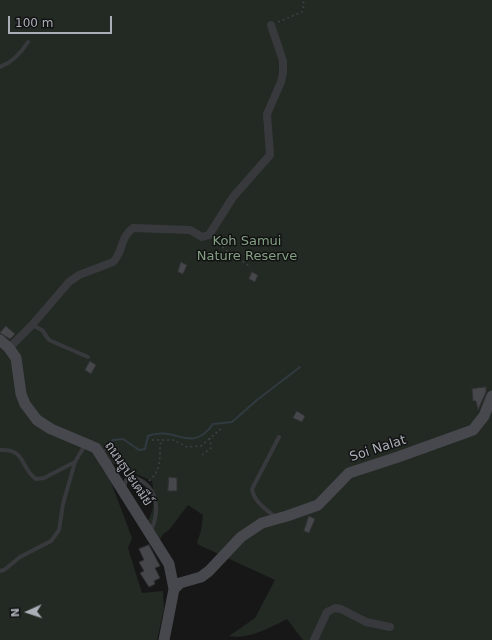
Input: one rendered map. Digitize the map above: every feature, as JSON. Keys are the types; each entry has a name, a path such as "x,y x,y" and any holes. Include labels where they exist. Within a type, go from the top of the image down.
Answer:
{"street":[{"path":"9,348 32,325 69,282 79,275 116,259 124,238 133,228 190,230 202,238 209,235 233,197 270,155 267,114 281,82 283,73 283,61 271,25"},
{"name":"ถนนธูปะเตมีย์","path":"0,340 9,348 16,358 21,394 25,404 37,420 51,429 96,448 169,564 174,590 164,640"},
{"name":"Soi Nalat","path":"190,580 201,577 209,572 241,537 262,523 318,505 349,472 398,458 473,430 484,416 492,396"},
{"path":"169,564 180,576 190,580"},
{"path":"174,590 180,583 190,580"},
{"path":"314,640 327,612 335,608 341,608 366,622 390,627"}],"lane":[{"path":"0,67 10,63 28,42"},
{"path":"32,325 42,330 49,340 88,357"},
{"path":"277,519 258,503 253,495 252,489 279,437"},
{"path":"0,571 4,570 20,557 51,541 59,530 63,504 75,462 86,443"},
{"path":"0,450 11,450 17,452 32,476 36,479 44,478 75,462"},
{"path":"123,490 126,480 133,477 146,483 150,489 156,508 156,520 150,533"}],"path":[{"path":"271,25 302,12 304,3 301,0"},
{"path":"209,235 228,252 251,267"},
{"path":"152,440 173,440 187,447 200,446 223,428"},
{"path":"202,455 211,448 210,438"},
{"path":"146,483 158,471 161,464 160,444 164,440"}],"green space":[{"name":"Koh Samui Nature Reserve","path":"0,0 492,0 492,640 303,640 287,619 251,635 236,637 229,636 255,618 275,580 199,545 197,542 201,531 203,515 188,505 169,530 163,534 159,541 146,526 154,504 152,481 112,463 101,467 111,482 132,538 128,548 142,593 163,591 164,609 157,640 0,640"}],"building":[{"path":"181,262 187,265 183,274 178,272"},
{"path":"252,272 258,275 255,282 249,279"},
{"path":"6,326 15,334 10,339 0,333"},
{"path":"90,361 96,365 91,374 85,370"},
{"path":"486,387 486,392 478,410 476,401 473,401 472,389"},
{"path":"297,411 305,416 302,422 293,418"},
{"path":"169,477 177,478 177,491 168,491"},
{"path":"309,516 315,519 309,533 304,531"},
{"path":"149,545 160,566 155,568 160,578 154,581 155,584 149,587 140,573 144,571 139,562 144,560 139,549"}],"waterway":[{"path":"105,450 113,440 123,439 139,450 145,449 148,436 166,434 190,439 197,437 205,433 213,424 232,422 257,400 300,367"}]}
